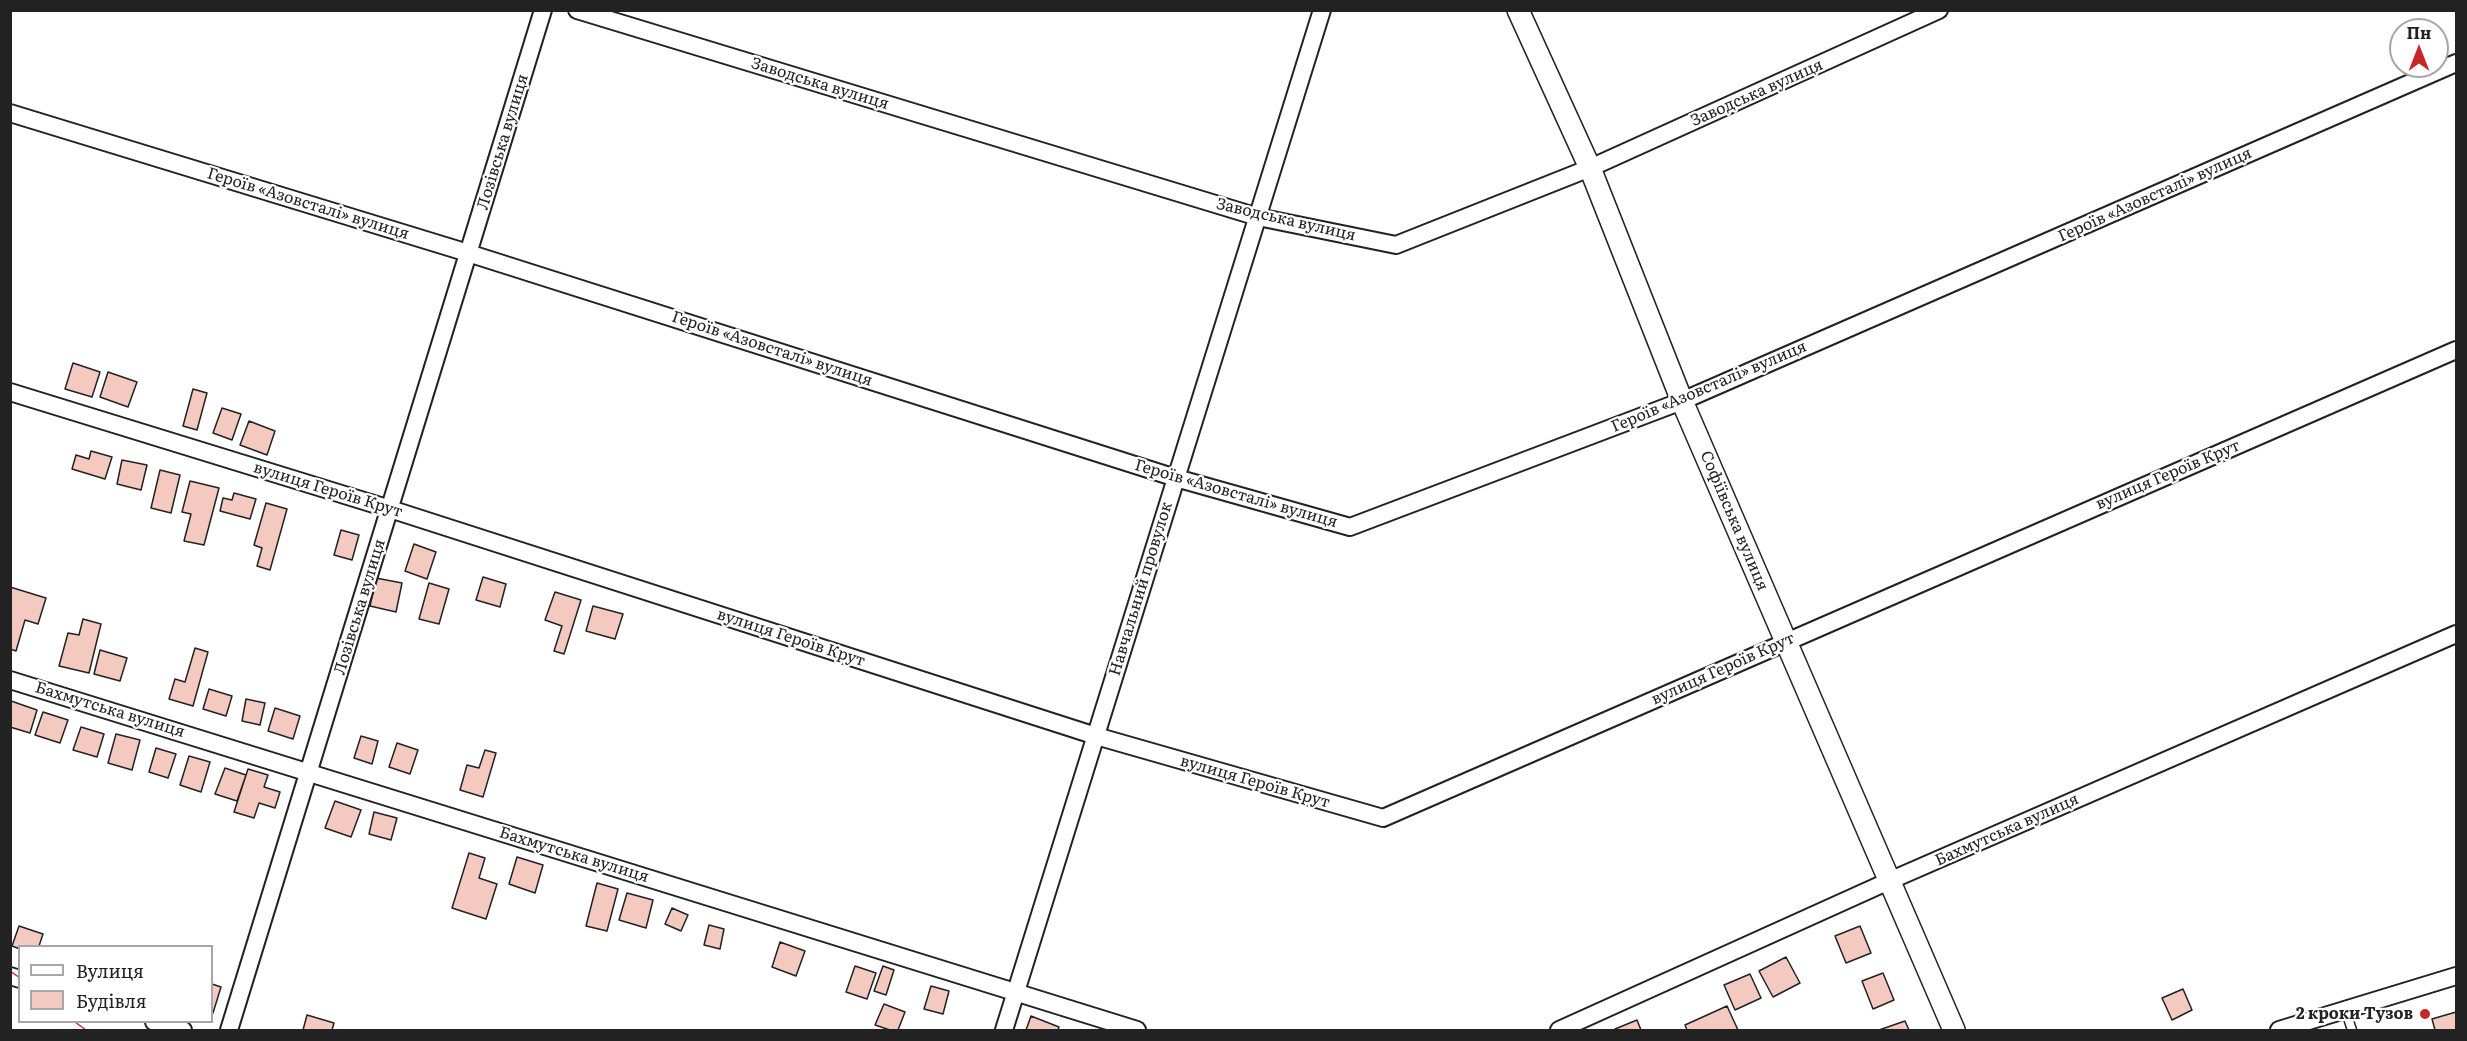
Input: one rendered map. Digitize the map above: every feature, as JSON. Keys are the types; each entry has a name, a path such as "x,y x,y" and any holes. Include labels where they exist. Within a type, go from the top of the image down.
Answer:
{"street":[{"name":"Лозівська вулиця","path":"230,1030 543,10"},
{"name":"Заводська вулиця","path":"577,10 1258,217 1396,245 1590,168 1939,10"},
{"name":"Навчальний провулок","path":"1004,1030 1322,10"},
{"name":"Софіївська вулиця","path":"1518,10 1590,168 1682,401 1954,1030"},
{"name":"Героїв «Азовсталі» вулиця","path":"10,113 468,253 1176,478 1350,527 1682,401 2457,63"},
{"name":"вулиця Героїв Крут","path":"10,392 390,509 1096,736 1383,818 2457,350"},
{"name":"Бахмутська вулиця","path":"1559,1030 1889,881 2457,634"},
{"name":"Бахмутська вулиця","path":"10,680 1137,1030"},
{"path":"2279,1030 2457,976"},
{"path":"158,1023 183,1030"}],"lane":[{"path":"2345,1009 2352,1030"}],"building":[{"path":"73,363 100,372 92,397 65,389"},
{"path":"108,372 137,382 128,407 100,397"},
{"path":"193,389 207,393 197,430 183,426"},
{"path":"222,408 241,414 232,440 213,433"},
{"path":"249,421 275,431 267,455 240,445"},
{"path":"91,451 112,457 105,479 72,469 76,455 89,459"},
{"path":"122,460 147,465 141,490 117,484"},
{"path":"160,470 180,475 171,513 151,508"},
{"path":"190,481 219,488 204,545 184,541 191,514 182,512"},
{"path":"234,493 256,499 250,519 220,511 223,498 232,500"},
{"path":"266,503 287,509 270,570 257,566 262,548 254,545"},
{"path":"341,530 359,535 352,560 334,555"},
{"path":"414,544 436,552 427,579 405,571"},
{"path":"483,577 506,584 500,607 476,600"},
{"path":"376,578 402,583 396,612 370,606"},
{"path":"429,583 449,589 439,624 419,619"},
{"path":"10,587 46,598 38,624 25,620 16,651 10,649"},
{"path":"555,592 581,600 564,654 554,651 562,626 545,620"},
{"path":"593,606 623,614 615,639 586,631"},
{"path":"83,619 101,624 89,673 59,666 68,633 79,635"},
{"path":"195,648 208,652 193,706 169,699 175,679 185,682"},
{"path":"100,650 127,658 120,681 94,674"},
{"path":"209,689 232,696 226,716 203,709"},
{"path":"246,699 265,703 260,725 242,721"},
{"path":"11,701 37,710 30,733 10,727"},
{"path":"275,708 300,716 293,739 268,731"},
{"path":"43,712 68,720 60,743 35,735"},
{"path":"81,727 104,734 97,757 73,750"},
{"path":"116,734 140,740 132,770 108,763"},
{"path":"361,736 378,741 372,764 354,758"},
{"path":"397,743 418,750 410,774 389,767"},
{"path":"156,748 176,754 168,778 149,772"},
{"path":"485,750 496,753 483,797 460,790 467,765 479,768"},
{"path":"189,756 210,762 201,792 180,785"},
{"path":"225,768 246,775 237,801 215,794"},
{"path":"248,769 268,775 264,787 280,792 275,808 259,803 254,818 234,812"},
{"path":"335,801 361,810 351,837 325,828"},
{"path":"374,812 397,818 391,840 369,834"},
{"path":"469,853 485,858 479,878 497,884 486,919 452,908"},
{"path":"517,857 543,865 535,893 509,884"},
{"path":"597,883 618,889 607,931 586,926"},
{"path":"627,893 653,900 646,928 619,920"},
{"path":"672,908 688,915 681,931 665,924"},
{"path":"709,925 724,929 720,949 704,945"},
{"path":"19,926 43,934 39,945 18,945 18,948 12,946"},
{"path":"1860,926 1871,953 1846,963 1835,936"},
{"path":"780,942 805,951 796,976 772,967"},
{"path":"1786,957 1800,983 1773,997 1759,971"},
{"path":"855,966 876,973 867,999 846,992"},
{"path":"883,966 894,970 886,995 874,991"},
{"path":"1883,973 1894,1000 1873,1009 1862,981"},
{"path":"1750,974 1761,998 1735,1010 1724,985"},
{"path":"213,984 221,987 213,1013"},
{"path":"931,986 949,991 943,1014 924,1009"},
{"path":"2183,989 2192,1010 2172,1020 2162,998"},
{"path":"884,1004 905,1012 898,1030 875,1025"},
{"path":"1727,1006 1738,1030 1687,1030 1685,1025"},
{"path":"2456,1012 2456,1030 2435,1030 2432,1019"},
{"path":"307,1015 334,1023 332,1030 303,1030"},
{"path":"1031,1016 1059,1027 1058,1030 1026,1030"},
{"path":"1637,1020 1641,1030 1615,1029"},
{"path":"1905,1021 1909,1030 1879,1030"}],"power":[{"path":"10,971 18,977"},
{"path":"76,1023 86,1030"}],"place":[{"name":"2 кроки Тузов","path":"2425,1014"}]}
